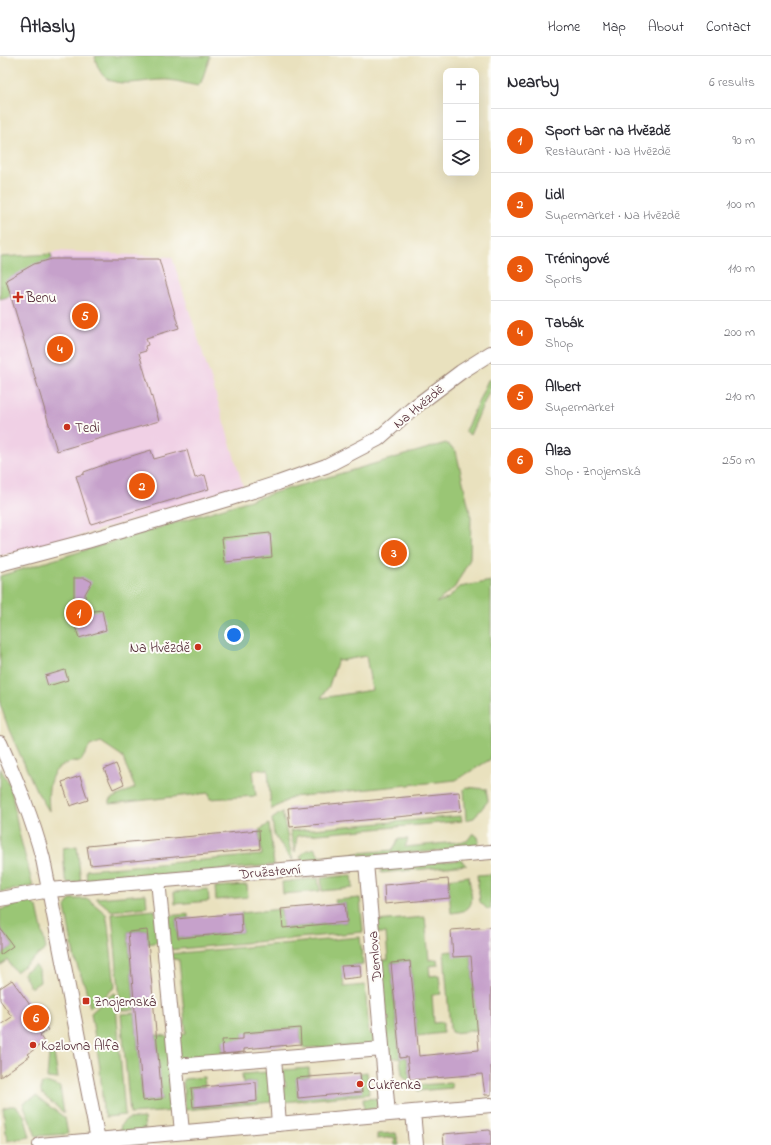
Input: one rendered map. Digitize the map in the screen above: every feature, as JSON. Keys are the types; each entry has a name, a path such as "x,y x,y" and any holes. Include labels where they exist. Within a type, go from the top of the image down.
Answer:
{"street":[{"name":"Na Hvězdě","path":"0,564 87,541 228,499 326,466 378,439 412,409 455,376 491,353"},
{"path":"0,743 30,814 43,859 98,1142"},
{"name":"Družstevní","path":"0,899 50,890 491,852"},
{"name":"Demlova","path":"366,862 388,1114"},
{"path":"158,880 182,1132"},
{"path":"175,1066 382,1049"},
{"path":"274,1058 279,1124"},
{"path":"40,1145 98,1142 182,1132 491,1105"},
{"path":"413,1112 416,1145"}],"shaded area":[{"path":"57,251 172,257 213,385 243,486 79,536 0,556 0,275"}],"green space":[{"path":"95,56 210,56 201,83 198,86 166,80 128,83 111,81 100,71 97,66"},
{"path":"51,254 52,259 6,280 11,296 0,299 0,257"},
{"path":"491,379 491,387 470,435 465,431 488,380"},
{"name":"Na Hvězdě","path":"446,443 456,451 471,517 470,559 455,587 436,603 447,599 460,587 491,581 491,759 456,780 292,797 271,810 268,769 253,770 256,796 210,799 209,793 110,804 110,799 135,788 122,756 101,742 90,746 81,761 70,762 62,765 56,770 52,776 50,784 48,801 49,811 36,790 9,730 0,704 0,576 280,491","holes":["366,656 372,690 321,698 329,686 338,659 339,661"]},
{"path":"0,768 11,787 18,829 33,886 0,892"},
{"path":"466,787 486,789 488,801 474,818 466,820 464,789"},
{"path":"282,812 293,861 274,835 272,819"},
{"path":"461,816 462,821 297,836 295,852 290,831"},
{"path":"269,824 274,865 87,882 86,870 262,855 259,830"},
{"path":"473,833 478,837 479,841 476,846 472,848 303,862 300,857 305,851 314,848 320,857 392,850 399,839 408,839 405,847 467,841"},
{"path":"77,846 81,882 68,883 65,878 63,848"},
{"path":"460,860 467,865 381,873 381,868"},
{"path":"491,874 491,909 487,909 480,902 477,875"},
{"path":"352,875 353,888 322,891 321,878"},
{"path":"469,876 472,897 470,906 460,912 451,913 448,879"},
{"path":"318,878 320,891 283,894 282,882"},
{"path":"247,885 248,897 216,900 215,887"},
{"path":"208,889 209,901 175,904 174,892"},
{"path":"146,894 147,907 112,911 96,898"},
{"path":"360,898 363,932 168,950 166,916 188,914 188,918 176,919 178,938 242,932 241,913 281,909 283,928 347,922 345,903 336,904 335,900"},
{"path":"72,899 88,899 106,914 108,925 115,987 90,1008 85,986 75,960 65,907"},
{"path":"26,902 32,903 37,907 46,949 16,972 8,960 0,966 0,955 13,946 0,928 0,910"},
{"path":"155,910 158,942 148,944 147,930 128,932 135,1010 121,1010 112,914"},
{"path":"425,917 429,960 437,959 438,965 429,966 430,976 439,975 441,994 432,995 434,1023 443,1022 443,1033 417,1036 410,961 391,963 400,1058 407,1057 410,1080 407,1080 402,1075 400,1059 388,1058 380,960 388,960 386,933 378,933 376,921"},
{"path":"360,937 363,964 342,967 344,987 365,985 369,1033 377,1038 373,1045 304,1048 301,1044 300,1028 243,1033 243,1039 222,1041 223,1055 180,1060 176,1034 186,1033 179,960 169,958 168,954"},
{"path":"453,951 471,956 478,1030 454,1033 451,1032 444,952"},
{"path":"35,965 39,970 40,982 31,988 23,973"},
{"path":"115,993 125,1115 106,1117 103,1110 100,1068 91,1013"},
{"path":"135,1013 143,1101 162,1099 156,1035 166,1036 169,1039 176,1111 130,1114 121,1014"},
{"path":"54,1053 58,1079 47,1078 49,1054"},
{"path":"309,1068 309,1077 296,1079 298,1097 362,1092 360,1073 367,1072 369,1094 284,1102 283,1087 286,1087 285,1081 282,1081 281,1072 283,1070"},
{"path":"269,1072 272,1102 185,1110 184,1079 204,1077 205,1086 191,1088 193,1107 257,1101 256,1082 243,1083 242,1074"},
{"path":"46,1082 60,1087 64,1113 41,1093 41,1085"},
{"path":"452,1083 452,1088 418,1091 417,1085"},
{"path":"36,1096 65,1118 68,1134 36,1136 23,1103"},
{"path":"378,1098 378,1104 375,1108 364,1110 363,1099"},
{"path":"16,1106 24,1115 30,1137 7,1141 3,1108"},
{"path":"144,1118 145,1130 120,1132 124,1121 128,1119"},
{"path":"396,1133 399,1145 395,1145 394,1137 377,1139 377,1134"}],"building":[{"path":"52,259 159,259 179,328 146,338 148,345 145,346 146,351 139,353 159,421 57,451 6,280 34,264"},
{"path":"151,450 154,459 187,450 195,478 205,475 209,489 91,524 76,476 109,463"},
{"path":"270,533 272,557 225,562 222,538"},
{"path":"74,578 85,578 92,582 85,594 86,612 102,610 106,630 79,638 74,623"},
{"path":"65,670 68,680 48,686 45,676"},
{"path":"116,764 124,784 113,789 104,769"},
{"path":"80,776 88,800 70,806 62,782"},
{"path":"459,792 461,811 290,827 288,808"},
{"path":"259,830 260,849 90,865 87,846"},
{"path":"448,879 450,898 385,904 384,885"},
{"path":"345,903 347,922 283,928 281,909"},
{"path":"241,913 242,932 178,938 176,919"},
{"path":"491,927 491,1095 485,1095 482,1074 410,1080 407,1057 400,1058 391,963 410,961 419,1056 479,1050 471,956 453,957 451,930"},
{"path":"0,928 13,946 0,955"},
{"path":"147,930 162,1099 143,1101 128,932"},
{"path":"360,965 361,977 343,979 341,966"},
{"path":"12,980 48,1030 40,1036 44,1042 28,1054 30,1056 0,1077 0,1025 12,1017 0,1000 0,988"},
{"path":"300,1028 301,1044 244,1049 244,1052 223,1054 222,1040 243,1039 243,1033"},
{"path":"360,1073 362,1092 298,1098 296,1078"},
{"path":"256,1082 257,1101 193,1107 191,1088"},
{"path":"491,1131 491,1145 444,1145 443,1134"}],"place":[{"name":"Benu","path":"18,297"},
{"name":"Albert","path":"85,316"},
{"name":"Tabák","path":"60,349"},
{"name":"Tedi","path":"67,427"},
{"name":"Lidl","path":"142,486"},
{"name":"Tréningové","path":"394,553"},
{"name":"Sport bar na Hvězdě","path":"79,613"},
{"name":"Na Hvězdě","path":"198,647"},
{"name":"Znojemská","path":"86,1001"},
{"name":"Alza","path":"36,1018"},
{"name":"Kozlovna Alfa","path":"33,1045"},
{"name":"Cukřenka","path":"360,1084"}]}
